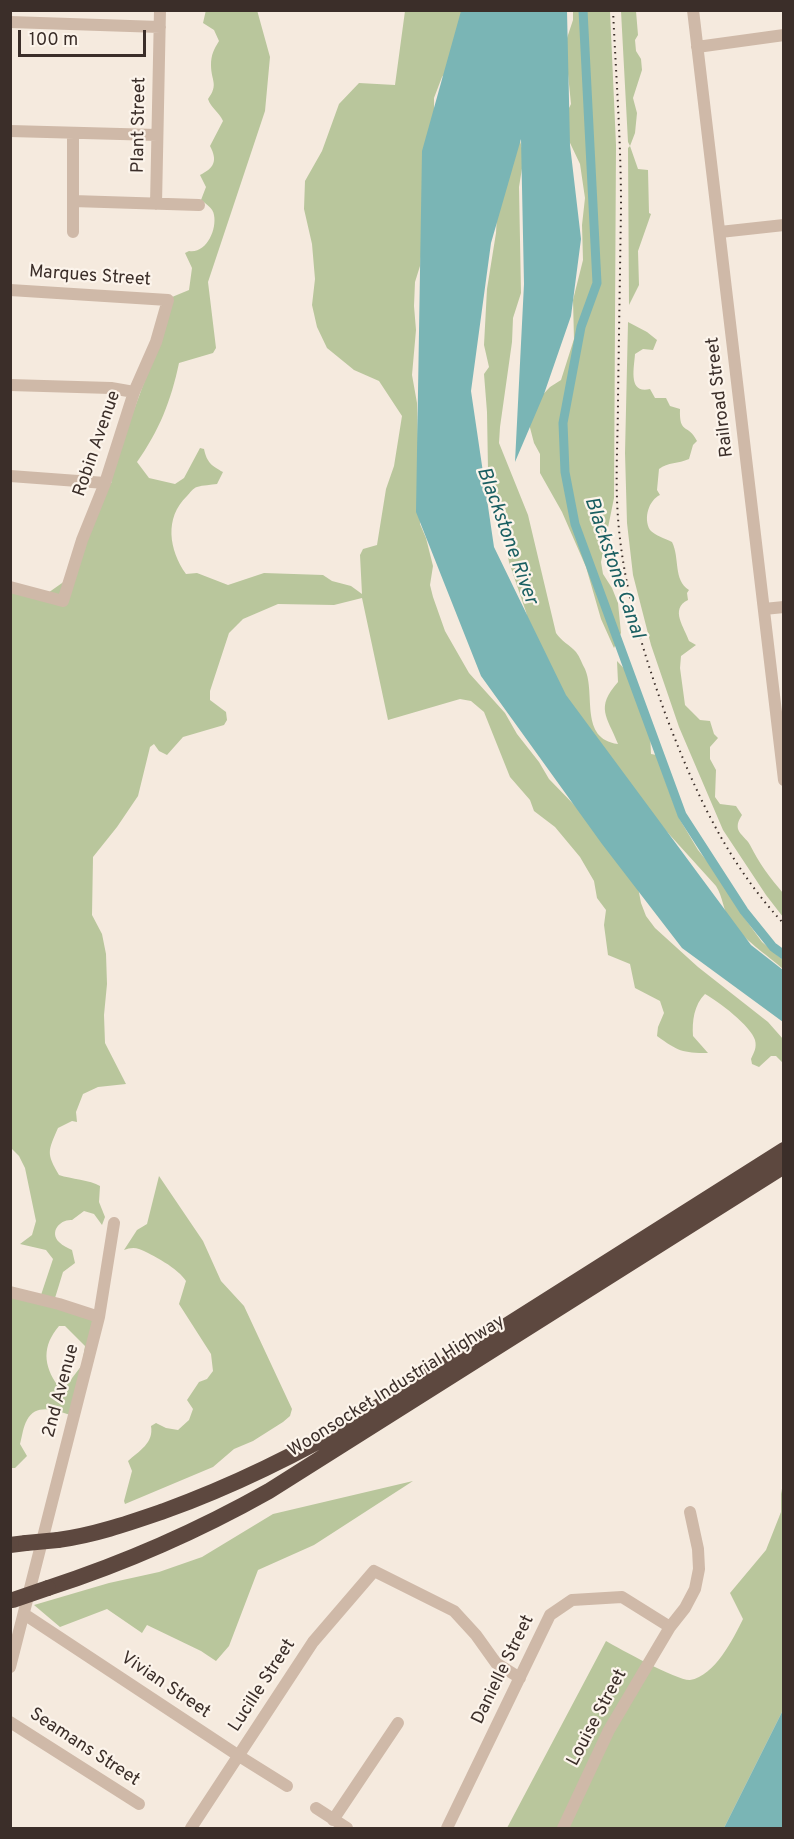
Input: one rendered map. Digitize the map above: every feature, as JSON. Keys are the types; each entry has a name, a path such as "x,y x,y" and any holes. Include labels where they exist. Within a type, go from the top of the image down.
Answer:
{"highway":[{"name":"Woonsocket Industrial Highway","path":"12,1600 158,1547 269,1491 684,1221 783,1150"},
{"name":"Woonsocket Industrial Highway","path":"18,1544 102,1532 243,1479 307,1448 379,1407 684,1221 783,1166"}],"street":[{"name":"Plant Street","path":"156,204 160,10"},
{"name":"Railroad Street","path":"693,10 783,780"},
{"path":"10,22 160,27"},
{"path":"697,47 783,34"},
{"path":"10,131 157,135"},
{"path":"73,133 73,232"},
{"path":"73,201 199,205"},
{"path":"720,232 783,225"},
{"name":"Marques Street","path":"10,290 168,300"},
{"name":"Robin Avenue","path":"10,587 63,601 82,540 105,483 134,392 156,342 168,300"},
{"path":"10,385 111,388 134,392"},
{"path":"10,476 105,483"},
{"path":"764,609 783,607"},
{"name":"2nd Avenue","path":"10,1667 99,1317 114,1223"},
{"path":"10,1292 99,1317"},
{"name":"Louise Street","path":"563,1828 609,1730 695,1589 699,1569 698,1549 690,1512"},
{"name":"Lucille Street","path":"191,1828 313,1642 374,1571 454,1611 476,1635 496,1664 519,1678"},
{"name":"Danielle Street","path":"447,1828 550,1615 572,1600 622,1597 670,1627"},
{"name":"Vivian Street","path":"24,1614 287,1786"},
{"name":"Seamans Street","path":"10,1722 139,1804"},
{"path":"333,1820 398,1724"},
{"path":"316,1808 347,1828"}],"green space":[{"path":"206,10 257,10 270,57 265,111 208,282 216,348 213,353 179,363 163,415 152,439 137,462 149,478 175,484 184,478 200,448 204,449 210,463 223,472 217,484 193,489 175,514 172,524 173,545 180,565 186,574 197,573 228,585 264,573 323,575 332,581 351,586 362,594 360,555 363,549 377,545 386,489 394,466 402,416 379,381 354,370 327,348 317,327 312,305 315,279 312,244 304,209 305,181 322,151 339,104 359,83 395,85 405,11 467,11 460,56 442,77 434,98 434,127 420,266 415,282 416,330 412,375 417,403 420,524 433,566 430,585 433,597 445,631 469,673 505,713 549,779 585,816 637,882 646,916 655,928 698,967 768,1022 783,1039 783,1063 776,1056 771,1056 759,1067 752,1064 751,1059 756,1045 752,1034 733,1014 705,994 694,1014 693,1036 708,1053 681,1050 657,1036 664,1013 660,1001 635,988 630,964 608,955 604,925 606,910 597,898 594,881 580,857 555,827 534,811 530,800 510,777 484,712 471,701 460,699 388,720 362,598 334,605 278,604 243,619 229,633 210,691 210,700 226,712 227,720 224,725 183,737 167,755 159,751 154,744 150,747 138,796 93,857 92,915 102,934 106,954 105,1043 126,1084 98,1087 83,1094 76,1112 77,1122 72,1121 58,1128 52,1142 50,1157 59,1175 100,1186 99,1202 105,1217 102,1225 94,1214 84,1211 72,1220 60,1224 55,1234 59,1242 72,1250 75,1263 63,1272 55,1298 97,1312 76,1417 43,1409 31,1414 24,1426 20,1444 27,1456 15,1468 11,1468 11,1289 41,1295 53,1259 46,1250 20,1244 32,1235 36,1221 25,1168 19,1156 11,1148 10,586 45,595 72,576 106,477 112,483 109,477 168,318 160,302 189,290 192,268 185,253 200,249 212,234 214,215 211,208 201,200 206,187 200,175 209,170 213,164 214,156 210,146 223,121 208,99 214,86 211,70 212,58 219,41 214,30 203,23","holes":["59,1326 65,1326 85,1346 82,1365 66,1386 58,1386 49,1371 46,1356 53,1333"]},
{"path":"573,11 610,11 616,145 614,498 601,562 603,574 618,603 621,633 614,648 601,619 586,567 562,512 540,473 540,454 534,443 528,420 530,408 550,387 561,380 574,339 573,300 583,260 582,225 585,198 580,164 562,126 571,104 565,44 573,20"},
{"path":"621,11 636,11 638,35 635,40 636,51 641,59 642,70 633,98 637,113 635,133 630,146 628,142"},
{"path":"519,137 524,156 519,187 521,293 513,318 499,443 528,515 556,633 576,652 585,669 593,725 598,734 618,744 605,712 607,699 618,682 617,661 632,677 650,732 651,754 662,756 661,769 679,818 698,850 716,872 738,909 762,942 783,960 783,969 735,927 728,917 716,886 599,761 533,643 526,612 509,562 500,512 488,470 484,374 489,367 484,345 487,289 496,233 498,197"},
{"path":"630,146 638,169 648,170 649,213 651,214 638,251 639,285 629,305 628,148"},
{"path":"628,322 657,340 653,350 643,349 635,354 635,384 643,390 650,389 655,398 666,398 670,406 680,409 683,426 697,441 693,445 689,459 659,469 657,490 660,495 650,505 647,515 650,530 672,542 681,581 689,590 688,600 682,604 679,614 689,641 696,645 681,656 680,668 685,705 700,720 710,721 714,734 718,738 710,747 710,759 716,770 715,797 720,804 736,806 742,815 738,823 739,831 783,893 783,917 723,830 679,727 651,645 633,575 627,523 625,453"},
{"path":"159,1176 203,1241 221,1281 244,1306 292,1409 290,1416 283,1422 253,1441 234,1449 213,1467 125,1504 132,1471 128,1461 148,1442 151,1426 156,1423 178,1430 189,1420 193,1409 187,1400 199,1382 207,1379 213,1371 211,1354 179,1304 186,1281 183,1276 151,1254 135,1248 124,1250 137,1230 147,1224"},
{"path":"413,1481 314,1545 258,1570 229,1646 216,1661 201,1651 147,1625 142,1633 107,1609 60,1627 34,1605 109,1583 159,1572 202,1557 273,1514"},
{"path":"783,1483 783,1710 724,1828 507,1828 606,1641 662,1670 690,1680 707,1672 722,1656 743,1619 730,1593 766,1550 781,1512"}],"water":[{"path":"461,11 567,11 570,145 581,239 571,316 544,394 515,462 524,284 521,139 491,243 471,391 494,547 566,695 751,945 783,970 783,1022 682,948 602,844 481,676 416,512 422,151"},
{"path":"783,1710 783,1828 724,1828"}],"waterway":[{"name":"Blackstone Canal","path":"583,10 597,283 581,327 563,423 565,472 575,524 682,815 744,911 773,947 784,955"}],"railway":[{"path":"613,10 621,207 617,488 624,568 649,665 665,713 700,798 745,876 784,924"}],"water label":[{"name":"Blackstone River","path":"506,536"}]}
